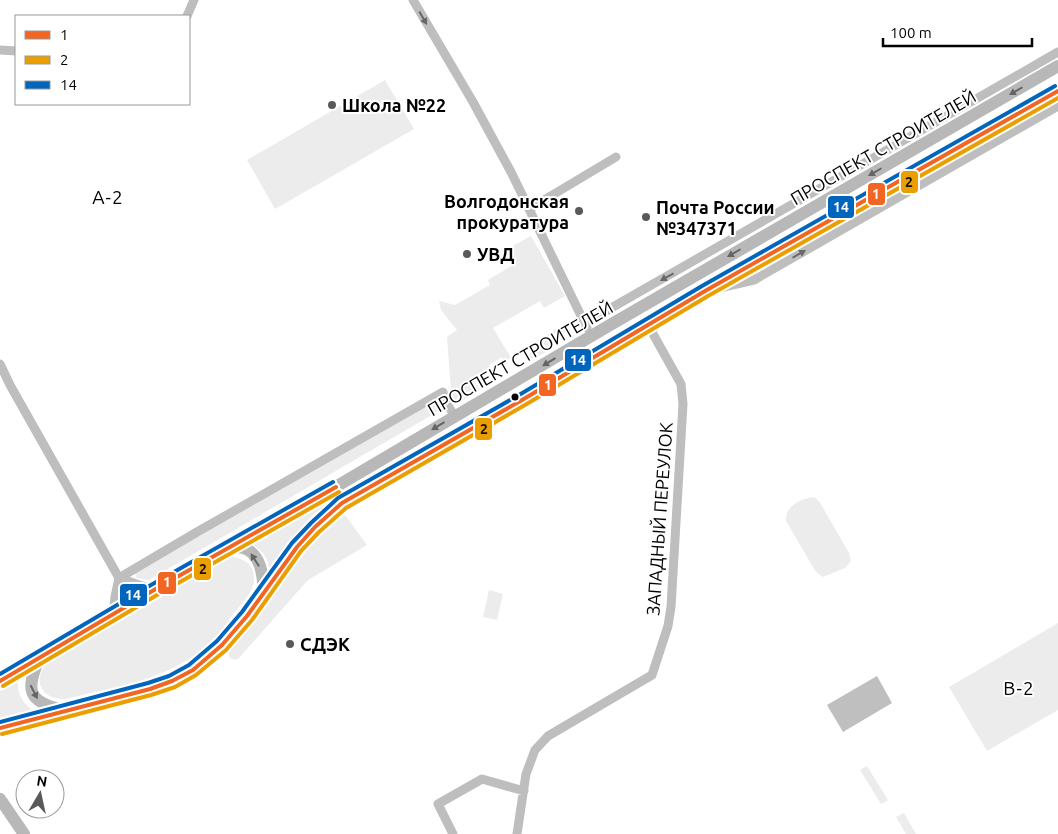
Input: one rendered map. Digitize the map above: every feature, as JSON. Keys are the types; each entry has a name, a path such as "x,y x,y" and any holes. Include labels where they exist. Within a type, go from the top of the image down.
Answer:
{"main road":[{"name":"ПРОСПЕКТ СТРОИТЕЛЕЙ","path":"0,681 1058,66"},
{"name":"ПРОСПЕКТ СТРОИТЕЛЕЙ","path":"0,728 167,685 193,670 218,649 264,593 291,554 316,524 342,503 705,291 1058,91"},
{"path":"226,548 244,548 256,557 263,574 264,593"},
{"path":"40,657 30,683 33,694 48,707 64,711"},
{"path":"0,800 24,834"}],"street":[{"path":"187,15 194,0"},
{"path":"412,0 473,102 511,172 591,337"},
{"path":"0,50 15,51"},
{"path":"585,323 726,244 1058,52"},
{"path":"705,291 754,280 1058,106"},
{"path":"529,209 616,157"},
{"name":"ЗАПАДНЫЙ ПЕРЕУЛОК","path":"517,834 526,774 536,750 548,736 652,675 668,626 672,591 683,404 681,384 648,326"},
{"path":"0,364 119,578 113,614"},
{"path":"119,578 443,392 446,403 455,416"},
{"path":"119,578 154,590"},
{"path":"453,834 438,804 482,779 524,791"}],"shaded area":[{"path":"385,80 414,129 275,209 247,160"},
{"path":"531,236 565,296 544,308 540,301 493,328 511,358 504,361 502,357 489,365 493,371 475,382 480,390 458,403 452,403 447,337 457,330 441,310 439,301 455,305 490,285 488,280 513,265 505,250"},
{"path":"575,321 550,350 532,359 530,352 552,331"},
{"path":"437,400 440,406 437,412 149,580 136,578 135,572"},
{"path":"329,495 333,499 313,515 269,569 263,553 248,542"},
{"path":"814,497 819,501 849,553 851,561 845,568 823,577 816,572 786,521 788,511 794,504"},
{"path":"342,511 367,545 308,580 239,658 236,660 230,658 227,651 228,648 318,530"},
{"path":"228,556 246,562 252,568 254,583 247,597 216,636 189,659 173,668 139,681 66,699 58,699 51,696 42,688 40,677 47,663"},
{"path":"489,590 503,594 497,620 483,617"},
{"path":"1058,623 1058,710 987,751 949,687"},
{"path":"877,676 892,703 843,732 827,705"},
{"path":"18,680 18,689 21,697 32,710 0,718 0,691"},
{"path":"867,766 888,800 881,804 860,770"},
{"path":"904,813 916,834 906,834 896,817"}],"transit line":[{"name":"14","path":"0,722 148,683 169,676 189,665 217,641 242,612 292,543 338,498 519,395 702,286 1055,86"},
{"name":"1","path":"0,728 150,689 172,681 193,670 222,645 247,616 297,547 315,527 342,503 522,400 705,291 1058,91"},
{"name":"2","path":"2,734 151,695 175,687 196,675 226,650 252,620 301,551 346,508 525,405 708,296 1058,98"},
{"name":"14","path":"0,674 151,585 333,482"},
{"name":"1","path":"0,681 154,590 336,487"},
{"name":"2","path":"3,686 157,595 339,492"}],"place":[{"name":"Школа №22","path":"332,105"},
{"name":"Волгодонская прокуратура","path":"579,211"},
{"name":"Почта России №347371","path":"646,217"},
{"name":"УВД","path":"467,254"},
{"name":"СДЭК","path":"290,644"}],"district":[{"name":"А-2","path":"108,197"},
{"name":"В-2","path":"1019,688"}]}
